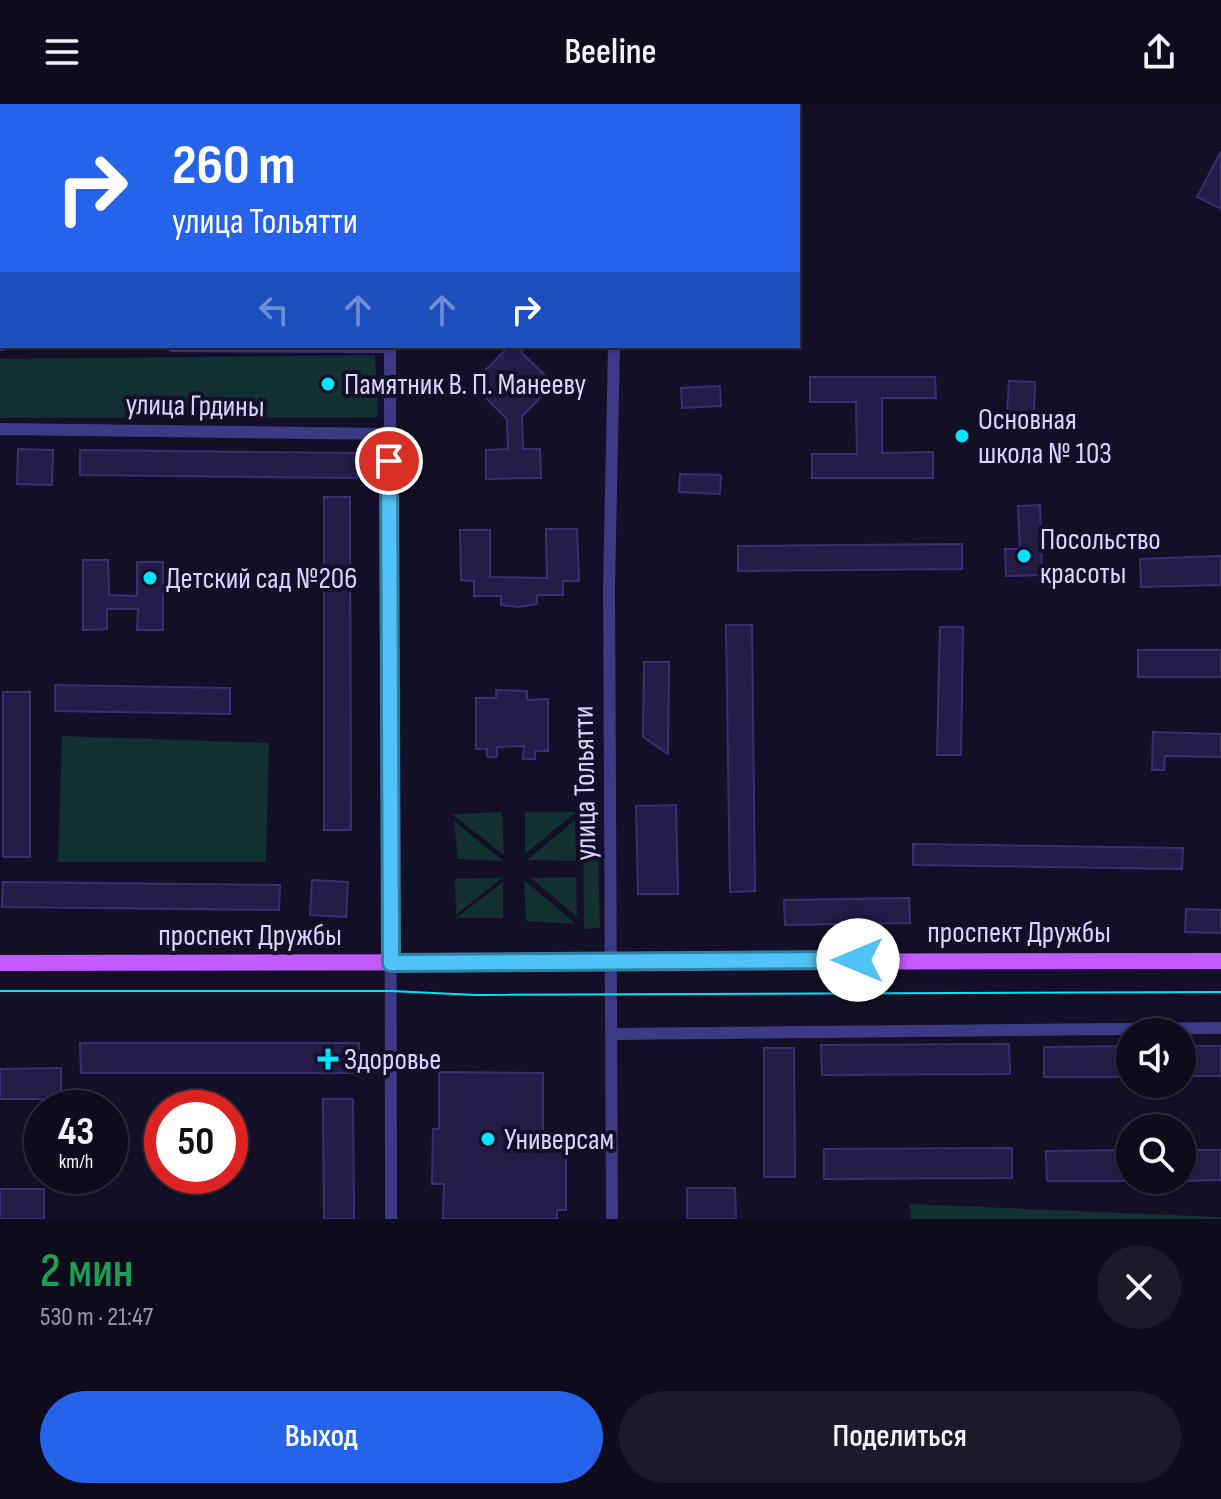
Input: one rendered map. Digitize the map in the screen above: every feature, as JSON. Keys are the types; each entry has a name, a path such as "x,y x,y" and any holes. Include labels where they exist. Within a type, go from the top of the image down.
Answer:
{"main road":[{"name":"проспект Дружбы","path":"0,963 1221,961"}],"street":[{"path":"390,348 391,1219"},
{"name":"улица Тольятти","path":"612,1219 609,586 614,348"},
{"name":"улица Грдины","path":"0,429 389,434"},
{"path":"612,1034 1221,1028"}],"green space":[{"path":"375,355 378,417 0,418 0,359"},
{"path":"62,736 269,743 266,862 58,862"},
{"path":"502,812 504,855 452,814"},
{"path":"525,812 576,812 525,854"},
{"path":"583,814 597,815 600,928 584,929"},
{"path":"575,820 576,861 527,860"},
{"path":"454,821 503,861 458,859"},
{"path":"576,877 577,917 531,878"},
{"path":"502,878 456,915 455,879"},
{"path":"524,880 576,924 526,921"},
{"path":"503,882 503,918 456,918"},
{"path":"910,1204 1221,1217 1221,1219 911,1219"}],"building":[{"path":"1221,151 1221,209 1197,197"},
{"path":"507,348 522,348 522,353 554,384 522,416 523,449 540,449 541,478 486,479 486,450 508,449 507,419 472,384"},
{"path":"810,377 935,377 936,398 882,398 882,453 933,452 933,478 812,478 812,454 857,454 856,402 810,402"},
{"path":"1009,381 1035,382 1034,412 1007,411"},
{"path":"720,386 721,406 682,408 681,388"},
{"path":"18,449 53,450 52,485 17,484"},
{"path":"80,450 357,453 357,478 80,475"},
{"path":"680,474 721,475 720,494 679,492"},
{"path":"324,497 350,497 351,830 324,830"},
{"path":"1040,505 1042,575 1006,576 1005,549 1020,549 1018,506"},
{"path":"546,529 577,529 579,581 563,581 563,595 537,595 537,604 519,607 501,605 501,596 474,596 474,581 461,580 460,530 490,530 490,577 547,578"},
{"path":"962,544 962,569 738,571 738,546"},
{"path":"1221,556 1221,585 1141,587 1140,559"},
{"name":"Детский сад №206","path":"83,560 108,560 109,595 137,596 137,562 163,562 163,630 137,630 138,609 107,609 107,629 83,630"},
{"path":"726,625 752,625 755,891 730,892"},
{"path":"940,627 963,627 961,755 937,755"},
{"path":"1138,650 1221,650 1221,677 1138,677"},
{"path":"644,662 669,662 668,754 643,737"},
{"path":"55,685 230,688 230,714 55,711"},
{"path":"496,690 527,691 527,700 548,699 548,751 535,751 535,759 523,759 524,746 497,747 497,757 487,757 487,749 476,749 476,698 496,698"},
{"path":"3,692 30,692 30,857 3,857"},
{"path":"1153,732 1221,734 1221,757 1165,756 1164,770 1152,770"},
{"path":"676,805 678,894 638,894 636,806"},
{"path":"913,844 1183,848 1182,869 913,865"},
{"path":"312,880 348,882 346,917 310,915"},
{"path":"3,882 280,885 279,910 2,907"},
{"path":"909,898 910,923 785,925 784,900"},
{"path":"1186,909 1221,910 1221,933 1185,932"},
{"path":"80,1043 359,1043 359,1073 81,1073"},
{"path":"1009,1044 1010,1074 822,1075 821,1045"},
{"path":"1116,1046 1116,1077 1044,1077 1044,1047"},
{"path":"1196,1046 1221,1046 1221,1076 1196,1076"},
{"path":"764,1048 794,1048 795,1177 764,1177"},
{"path":"61,1068 61,1090 24,1090 24,1099 0,1099 0,1069"},
{"name":"Универсам","path":"439,1072 543,1073 543,1149 566,1149 566,1210 557,1210 557,1219 443,1219 444,1184 432,1184 433,1129 439,1129"},
{"path":"323,1099 353,1099 354,1219 324,1219"},
{"path":"1012,1148 1012,1178 824,1179 824,1149"},
{"path":"1116,1150 1116,1181 1047,1181 1046,1151"},
{"path":"1196,1150 1221,1150 1221,1180 1196,1181"},
{"path":"687,1188 735,1188 736,1219 687,1219"},
{"path":"0,1189 24,1189 24,1194 44,1194 44,1219 0,1219"}],"tram line":[{"path":"0,991 391,991 476,995 1221,992"}],"place":[{"name":"Памятник В. П. Манееву","path":"328,384"},
{"name":"Основная школа № 103","path":"962,436"},
{"name":"Посольство красоты","path":"1024,556"},
{"name":"Детский сад №206","path":"150,578"},
{"name":"Здоровье","path":"328,1059"},
{"name":"Универсам","path":"488,1139"}],"route":[{"path":"389,461 391,963 858,960"}]}
